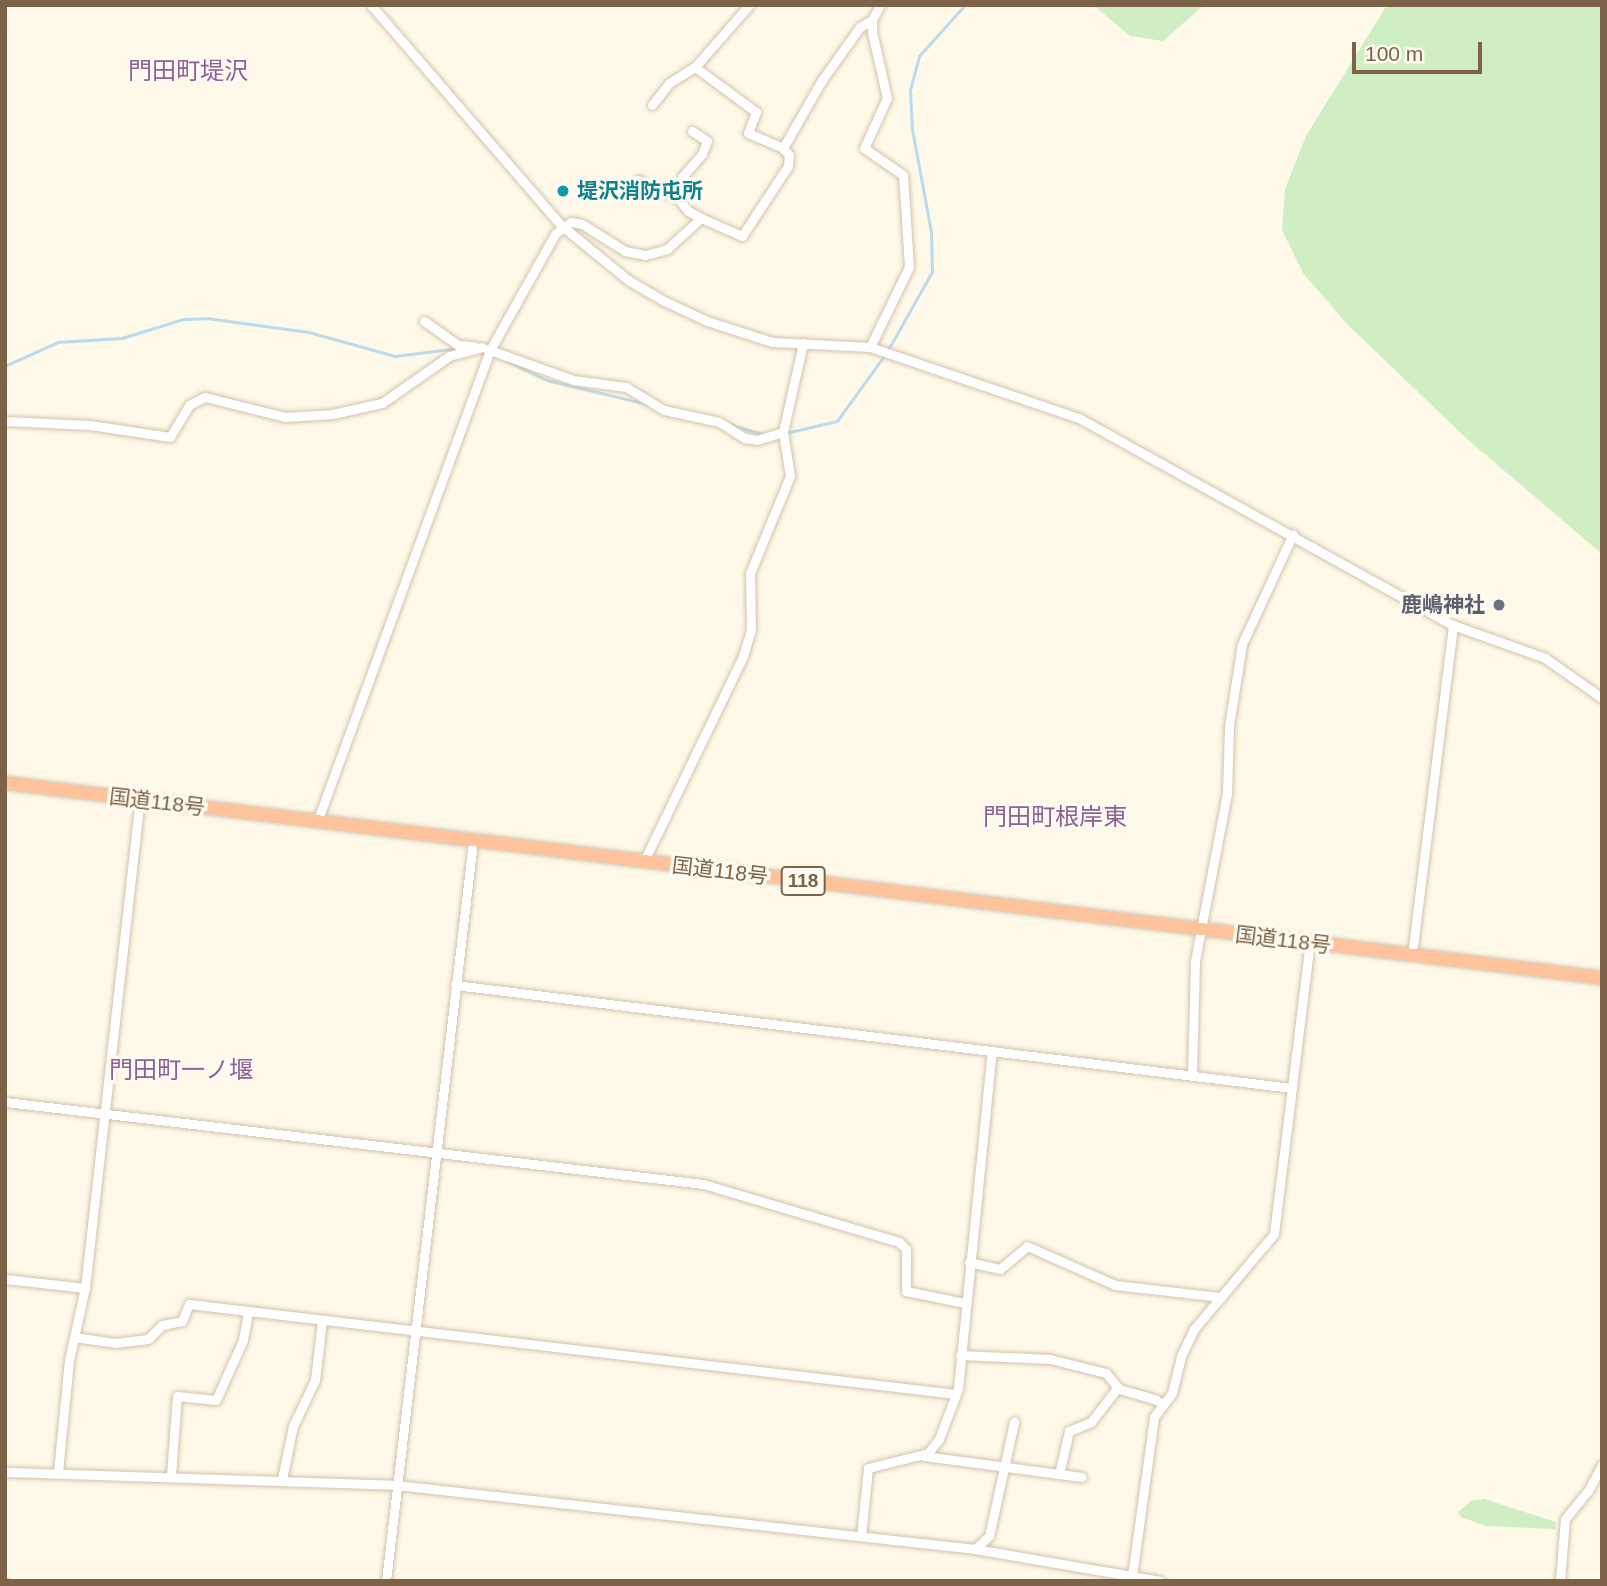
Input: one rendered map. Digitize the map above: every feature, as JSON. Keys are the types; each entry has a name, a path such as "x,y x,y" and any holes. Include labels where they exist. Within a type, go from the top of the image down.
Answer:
{"highway":[{"name":"国道118号","path":"5,783 1602,978"}],"street":[{"path":"371,5 562,226 628,280 675,306 772,342 870,347 1079,418 1293,534 1453,625 1545,659 1602,698"},
{"path":"652,105 670,83 695,67 750,5"},
{"path":"783,148 841,52 860,27 872,20 880,5"},
{"path":"870,347 909,267 903,175 864,148 887,98 872,20"},
{"path":"638,180 678,198 688,211 701,218 742,236 788,166 789,155 783,148 748,132 756,112 695,67"},
{"path":"678,198 682,177 702,154 707,141 692,131"},
{"path":"562,226 582,224 625,251 645,256 667,249 701,218"},
{"path":"317,822 486,349 562,226"},
{"path":"424,321 458,345 486,349 573,380 626,387 664,410 719,422 745,438 757,440 783,432"},
{"path":"644,861 743,656 751,630 750,573 790,476 783,432 803,343"},
{"path":"5,421 90,425 170,437 189,405 205,397 285,417 333,414 382,402 449,356 486,349"},
{"path":"1192,1075 1195,961 1227,794 1229,726 1242,644 1293,534"},
{"path":"1412,955 1453,625"},
{"path":"58,1472 74,1337 85,1288 140,800"},
{"path":"386,1581 473,841"},
{"path":"1132,1576 1150,1427 1172,1393 1186,1342 1274,1234 1310,942"},
{"path":"455,985 1292,1088"},
{"path":"925,1456 939,1439 956,1394 992,1051"},
{"path":"5,1102 703,1184 899,1242 906,1249 906,1291 964,1303"},
{"path":"969,1262 1000,1269 1027,1246 1115,1285 1221,1297"},
{"path":"5,1279 85,1288"},
{"path":"74,1337 115,1343 148,1339 162,1325 182,1321 189,1304 956,1394"},
{"path":"171,1475 177,1396 216,1400 243,1340 248,1312"},
{"path":"282,1479 293,1426 314,1380 322,1320"},
{"path":"960,1355 1050,1359 1105,1373 1118,1387 1163,1405"},
{"path":"1059,1474 1069,1430 1091,1422 1118,1387"},
{"path":"975,1549 989,1536 1014,1422"},
{"path":"861,1536 868,1468 925,1456 1082,1477"},
{"path":"1560,1581 1565,1519 1588,1491 1602,1465"},
{"path":"5,1472 171,1475 396,1485 975,1549 1160,1581"}],"green space":[{"path":"1093,5 1204,5 1163,41 1130,36"},
{"path":"1387,5 1602,5 1602,554 1466,438 1347,324 1303,273 1282,230 1285,189 1306,136"},
{"path":"1484,1499 1556,1522 1555,1529 1486,1526 1461,1517 1458,1512 1471,1501"}],"waterway":[{"path":"888,350 932,272 931,232 912,129 910,90 919,56 965,5"},
{"path":"5,366 58,342 122,338 183,319 207,318 309,332 395,356 458,348"},
{"path":"786,433 837,421 884,356"},
{"path":"507,361 547,380 647,404"},
{"path":"732,425 766,435"}],"railway":[{"path":"5,1580 11,1581"}],"place":[{"name":"堤沢消防屯所","path":"563,191"},
{"name":"鹿嶋神社","path":"1499,605"}],"district":[{"name":"門田町堤沢","path":"188,71"},
{"name":"門田町根岸東","path":"1055,817"},
{"name":"門田町一ノ堰","path":"181,1070"}]}
